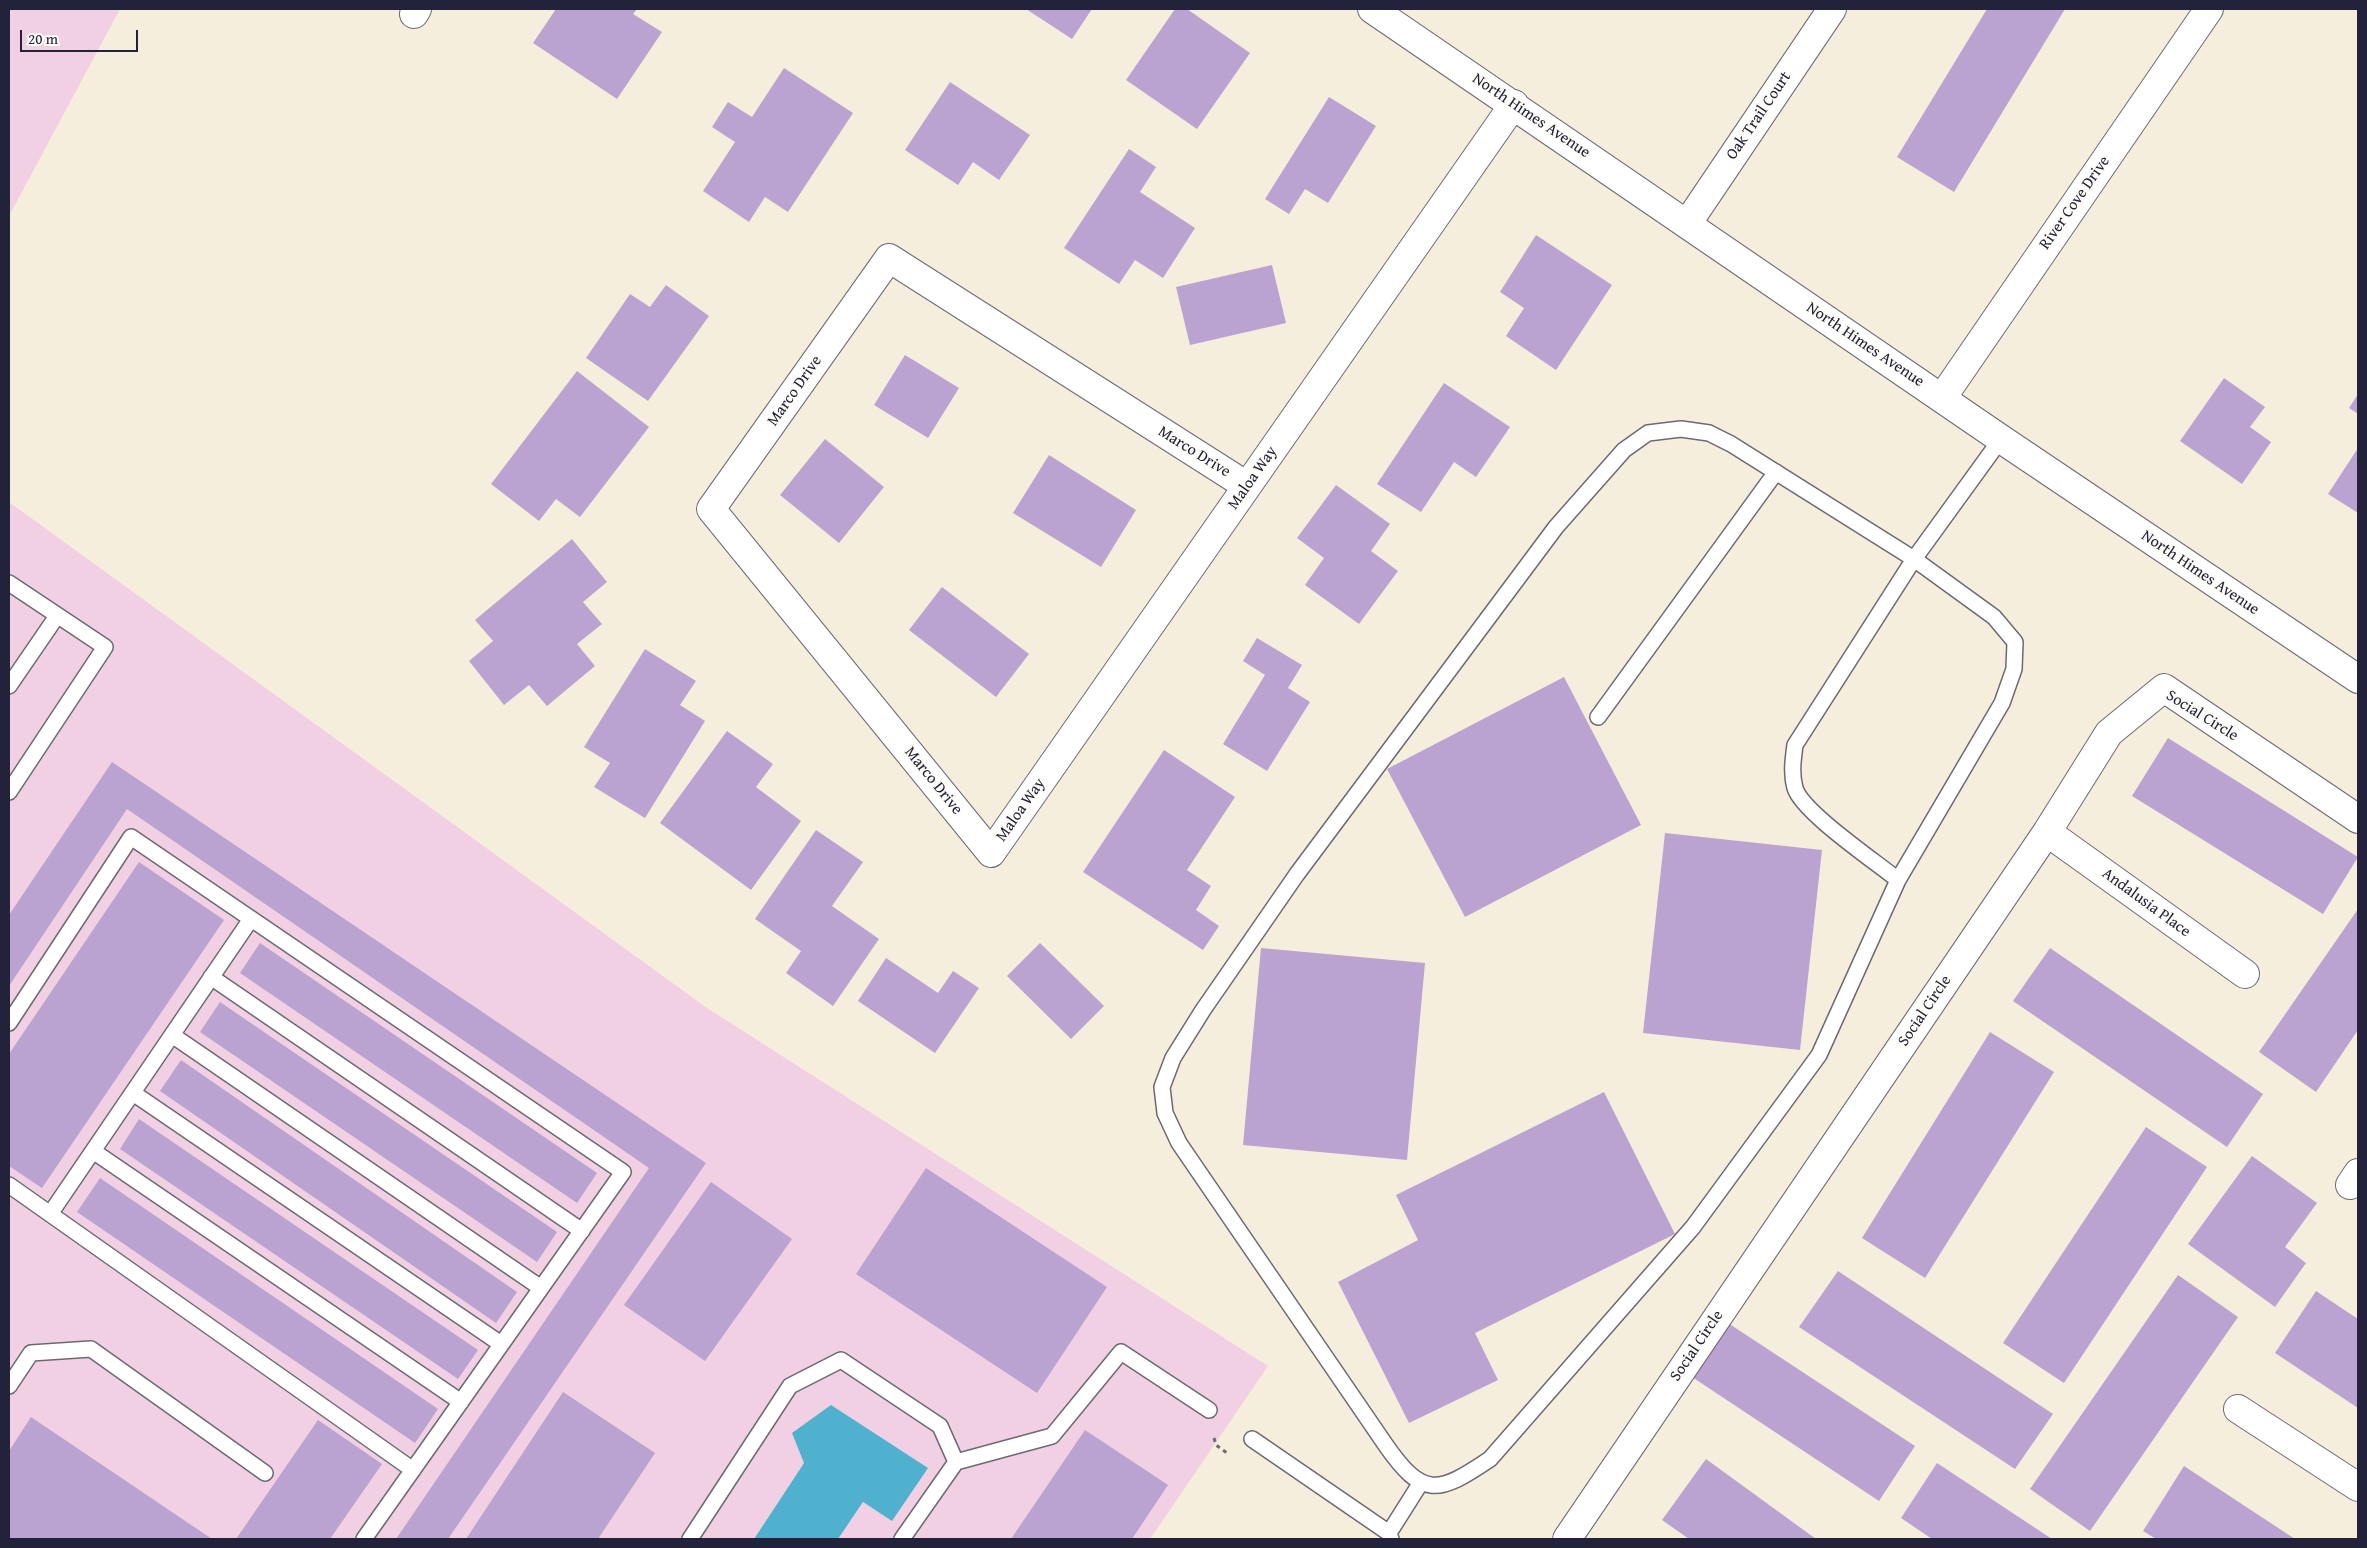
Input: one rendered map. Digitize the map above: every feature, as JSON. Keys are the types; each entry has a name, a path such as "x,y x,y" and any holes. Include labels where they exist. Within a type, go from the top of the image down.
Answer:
{"street":[{"name":"North Himes Avenue","path":"1372,9 1514,104 2001,439 2358,680"},
{"name":"Oak Trail Court","path":"1687,224 1832,9"},
{"name":"River Cove Drive","path":"1942,398 2209,9"},
{"name":"Maloa Way","path":"992,852 1514,104"},
{"name":"Marco Drive","path":"992,852 711,509 889,258 1247,486"},
{"name":"Social Circle","path":"1567,1539 2047,832 2109,733 2164,688 2358,819"},
{"name":"Andalusia Place","path":"2047,832 2245,974"},
{"path":"2238,1409 2358,1487"}],"lane":[{"path":"1682,429 1709,433 1776,472 1914,559 1994,617 2015,642 2014,669 2002,703 1898,880 1819,1055 1693,1227 1490,1459 1460,1480 1439,1485 1420,1484 1400,1466 1179,1143 1165,1113 1162,1087 1174,1058 1203,1010 1297,874 1556,527 1624,450 1648,433 1682,429"},
{"path":"1898,880 1808,808 1795,789 1792,770 1795,746 1914,559 2001,439"},
{"path":"1598,717 1776,472"},
{"path":"9,583 105,647 9,792"},
{"path":"9,686 57,616"},
{"path":"9,1023 131,837 623,1172 364,1539"},
{"path":"50,1214 251,919"},
{"path":"211,977 582,1231"},
{"path":"172,1036 541,1288"},
{"path":"133,1093 501,1344"},
{"path":"93,1151 461,1402"},
{"path":"9,1185 412,1470"},
{"path":"9,1386 31,1353 91,1349 265,1473"},
{"path":"902,1539 956,1462 1052,1436 1121,1352 1209,1410"},
{"path":"690,1539 790,1386 841,1360 940,1426 956,1462"},
{"path":"1252,1439 1390,1536 1420,1484"}],"shaded area":[{"path":"9,9 120,9 9,216"},
{"path":"9,502 707,1008 1268,1366 1150,1539 838,1539 863,1502 893,1521 804,1463 754,1539 9,1539"}],"water":[{"path":"831,1405 928,1468 892,1521 863,1502 838,1539 754,1539 804,1463 792,1433"}],"building":[{"path":"556,9 637,9 633,14 662,32 617,99 533,43"},
{"path":"1026,9 1092,9 1072,39"},
{"path":"1175,9 1187,9 1250,53 1197,129 1126,80"},
{"path":"1987,9 2065,9 1954,192 1897,157"},
{"path":"784,68 853,113 788,212 765,197 749,222 703,191 735,142 712,127 728,102 752,117"},
{"path":"950,82 1030,135 999,180 973,162 958,185 905,150"},
{"path":"1329,97 1376,126 1328,203 1305,189 1289,214 1265,199"},
{"path":"1129,149 1156,167 1140,192 1195,228 1163,278 1135,260 1119,284 1064,248"},
{"path":"1536,235 1612,285 1556,370 1506,336 1524,308 1500,292"},
{"path":"1272,265 1286,323 1190,345 1176,287"},
{"path":"666,285 709,316 648,401 586,358 630,294 650,307"},
{"path":"905,355 959,388 928,438 874,405"},
{"path":"577,371 649,427 580,517 556,499 539,521 491,484"},
{"path":"2224,378 2265,407 2250,427 2271,442 2242,484 2180,441"},
{"path":"1444,383 1510,427 1476,477 1454,462 1421,512 1377,484"},
{"path":"2358,394 2358,414 2349,408"},
{"path":"825,439 884,487 839,543 780,495"},
{"path":"2358,448 2358,513 2328,494"},
{"path":"1049,455 1136,510 1101,567 1013,513"},
{"path":"1336,485 1390,524 1371,551 1398,571 1359,624 1305,585 1324,558 1297,538"},
{"path":"572,539 607,582 583,602 602,624 577,644 595,666 547,706 529,685 504,705 469,661 493,641 475,620"},
{"path":"942,587 1029,654 996,697 909,630"},
{"path":"1257,638 1302,665 1288,688 1310,702 1267,771 1223,744 1265,675 1243,661"},
{"path":"645,649 696,681 680,705 705,721 645,818 594,787 610,763 584,747"},
{"path":"1564,677 1641,825 1465,917 1387,769"},
{"path":"727,731 773,764 756,787 801,821 751,890 660,823"},
{"path":"2168,738 2358,857 2323,914 2132,796"},
{"path":"1164,750 1235,797 1187,870 1211,886 1196,910 1219,926 1203,950 1083,872"},
{"path":"112,762 706,1163 448,1539 396,1539 649,1168 127,809 9,986 9,915"},
{"path":"816,830 863,862 832,906 879,939 833,1006 786,973 801,951 755,919"},
{"path":"1665,833 1822,850 1800,1050 1643,1033"},
{"path":"139,862 224,920 42,1188 9,1166 9,1054"},
{"path":"2358,909 2358,1030 2316,1092 2259,1052"},
{"path":"260,943 597,1173 577,1203 240,973"},
{"path":"1040,943 1104,1006 1071,1039 1007,976"},
{"path":"1261,948 1425,963 1407,1160 1243,1145"},
{"path":"2050,948 2263,1094 2227,1147 2013,1001"},
{"path":"886,958 938,993 953,971 979,988 935,1053 858,1001"},
{"path":"220,1002 557,1232 537,1262 200,1032"},
{"path":"1990,1032 2054,1072 1925,1278 1862,1238"},
{"path":"181,1060 517,1292 496,1323 160,1091"},
{"path":"1604,1092 1675,1234 1475,1333 1498,1380 1409,1423 1338,1282 1418,1240 1396,1195"},
{"path":"139,1119 478,1350 458,1379 120,1149"},
{"path":"2146,1127 2207,1167 2064,1383 2003,1343"},
{"path":"2252,1156 2317,1203 2285,1247 2306,1263 2275,1307 2188,1244"},
{"path":"926,1168 1107,1287 1037,1393 856,1274"},
{"path":"100,1178 438,1409 415,1443 77,1212"},
{"path":"711,1182 792,1239 705,1361 624,1305"},
{"path":"1838,1271 2053,1414 2015,1469 1799,1327"},
{"path":"2178,1275 2238,1317 2090,1531 2030,1489"},
{"path":"2316,1291 2358,1319 2358,1408 2275,1353"},
{"path":"1728,1323 1915,1446 1879,1501 1692,1377"},
{"path":"563,1392 655,1453 598,1539 466,1539"},
{"path":"31,1417 212,1539 9,1539 9,1451"},
{"path":"318,1420 382,1464 330,1539 236,1539"},
{"path":"1085,1430 1168,1485 1132,1539 1011,1539"},
{"path":"1706,1459 1816,1539 1689,1539 1662,1520"},
{"path":"1937,1463 2052,1539 1932,1539 1901,1518"},
{"path":"2184,1466 2295,1539 2156,1539 2143,1531"}]}
